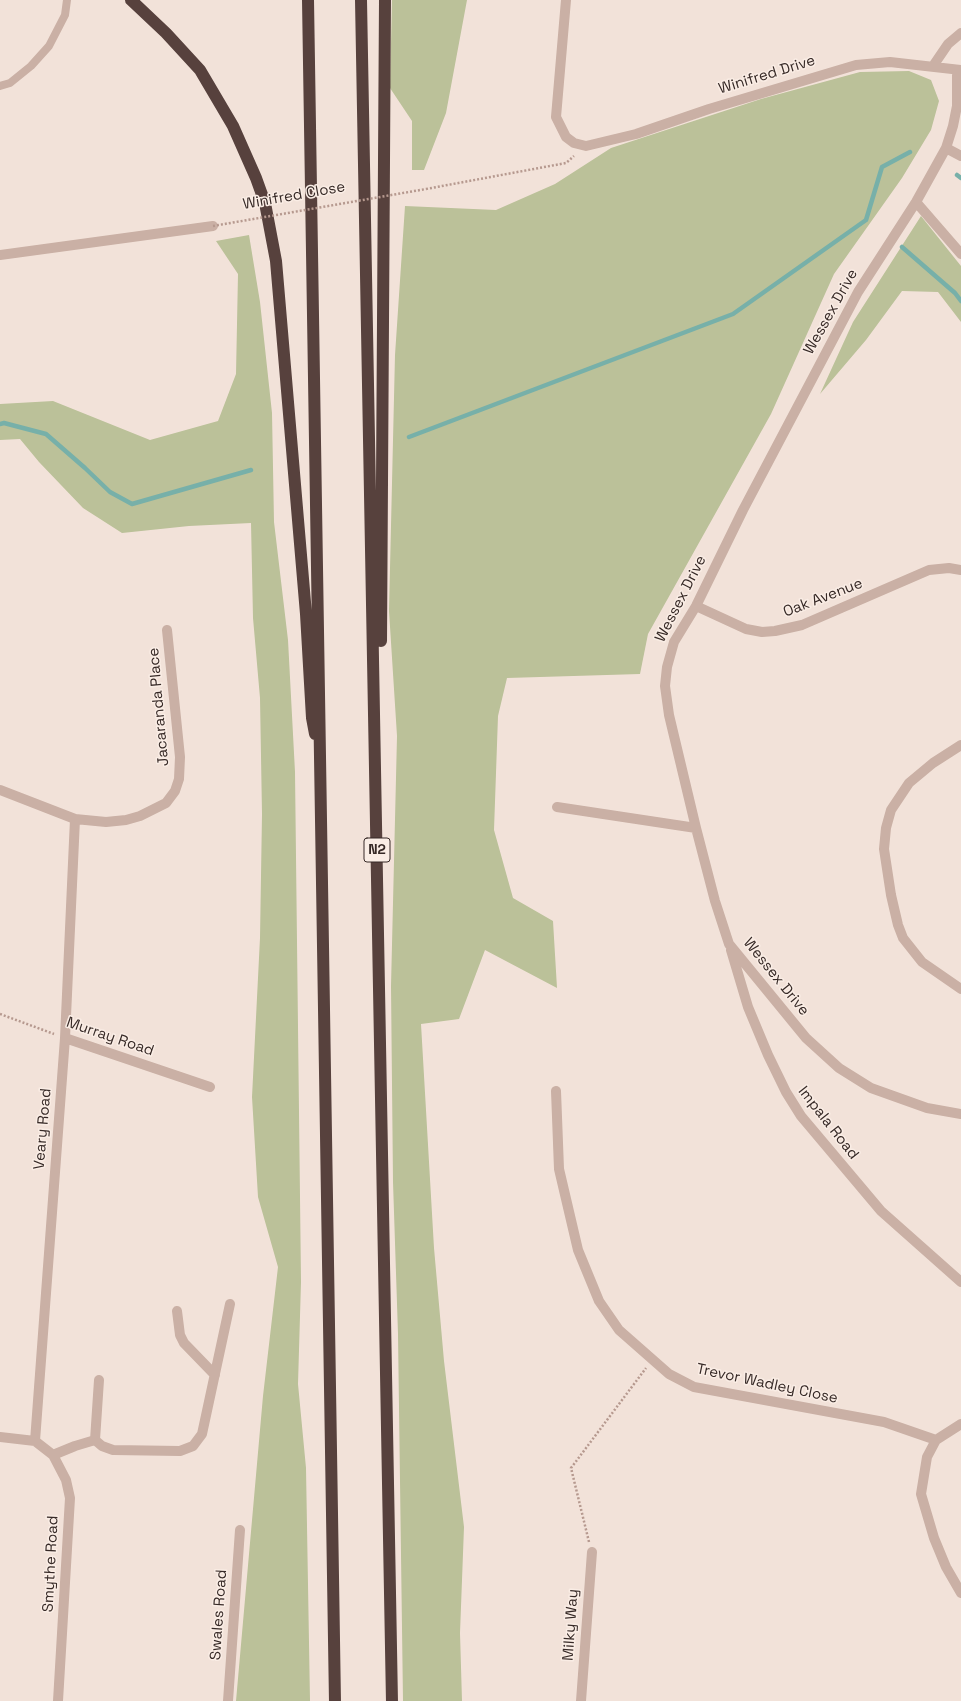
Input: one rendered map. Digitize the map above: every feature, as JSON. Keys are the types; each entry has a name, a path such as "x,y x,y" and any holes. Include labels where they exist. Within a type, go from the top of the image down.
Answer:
{"highway":[{"path":"131,0 166,33 200,70 233,126 256,178 265,203 276,260 306,614 312,718 321,754"},
{"path":"308,0 335,1701"},
{"name":"N2","path":"361,0 392,1701"},
{"path":"375,718 379,700 381,670 385,0"}],"street":[{"path":"566,0 556,117 566,137 574,143 586,146"},
{"path":"933,66 948,44 961,33"},
{"name":"Winifred Drive","path":"586,146 636,134 709,109 856,65 890,62 959,70"},
{"name":"Wessex Drive","path":"959,70 953,126 946,148 916,202 858,292 743,510 696,606 674,642 667,667 665,686 669,715 696,828 715,901 729,944 806,1038 839,1068 871,1088 927,1108 961,1114"},
{"path":"946,148 961,156"},
{"path":"916,202 961,254"},
{"path":"0,255 213,226"},
{"name":"Oak Avenue","path":"696,606 746,629 762,632 774,631 802,625 929,570 949,568 961,570"},
{"name":"Jacaranda Place","path":"75,819 106,822 126,820 153,811 166,803 175,791 179,779 180,758 167,630"},
{"path":"961,745 933,763 909,783 891,810 886,828 884,849 894,910 898,925 904,938 922,962 961,989"},
{"path":"0,790 75,819"},
{"path":"557,807 696,828"},
{"name":"Veary Road","path":"35,1441 65,1038 75,819"},
{"name":"Impala Road","path":"729,944 748,1007 768,1055 786,1092 797,1110 881,1211 961,1282"},
{"name":"Murray Road","path":"65,1038 210,1087"},
{"name":"Trevor Wadley Close","path":"556,1091 559,1169 578,1250 599,1301 619,1330 669,1374 694,1387 884,1422 936,1440"},
{"path":"95,1440 102,1446 113,1450 180,1451 194,1446 202,1434 230,1304"},
{"path":"177,1311 180,1335 184,1344 215,1375"},
{"path":"95,1440 99,1380"},
{"path":"961,1424 936,1440 927,1457 921,1494 934,1538 946,1567 961,1592"},
{"path":"0,1437 35,1441"},
{"path":"54,1456 75,1446 95,1440"},
{"name":"Smythe Road","path":"35,1441 54,1456 66,1480 70,1498 58,1701"},
{"name":"Swales Road","path":"228,1701 240,1530"},
{"name":"Milky Way","path":"581,1701 592,1552"}],"lane":[{"path":"0,86 10,83 31,66 49,46 65,15 67,0"}],"path":[{"name":"Winifred Close","path":"213,226 566,163 586,146"},
{"name":"Murray Road","path":"0,1014 65,1038"},
{"path":"592,1552 571,1468 652,1360"}],"green space":[{"path":"392,0 467,0 446,113 424,170 412,170 412,121 390,88"},
{"path":"909,71 931,80 939,101 931,130 902,178 834,274 771,414 648,634 640,674 507,678 498,716 494,830 513,898 553,921 557,988 485,950 459,1019 421,1024 434,1248 444,1361 464,1527 460,1633 462,1701 403,1701 398,1334 393,1182 391,986 397,736 389,611 395,355 405,206 496,210 555,184 611,148 761,99 860,72"},
{"path":"921,216 961,266 961,322 938,292 902,291 866,340 820,394 853,322"},
{"path":"249,235 260,302 272,413 274,522 288,640 295,772 301,1282 298,1384 306,1468 310,1701 236,1701 263,1396 278,1267 258,1197 252,1097 260,938 262,814 260,698 253,618 251,523 189,526 122,533 83,508 39,462 20,439 0,440 0,404 53,401 150,440 218,421 236,374 238,274 216,241"}],"waterway":[{"path":"409,437 733,314 866,220 882,167 910,152"},
{"path":"957,175 961,178"},
{"path":"902,247 955,293 961,301"},
{"path":"0,424 4,423 46,434 110,492 132,504 251,470"}]}
